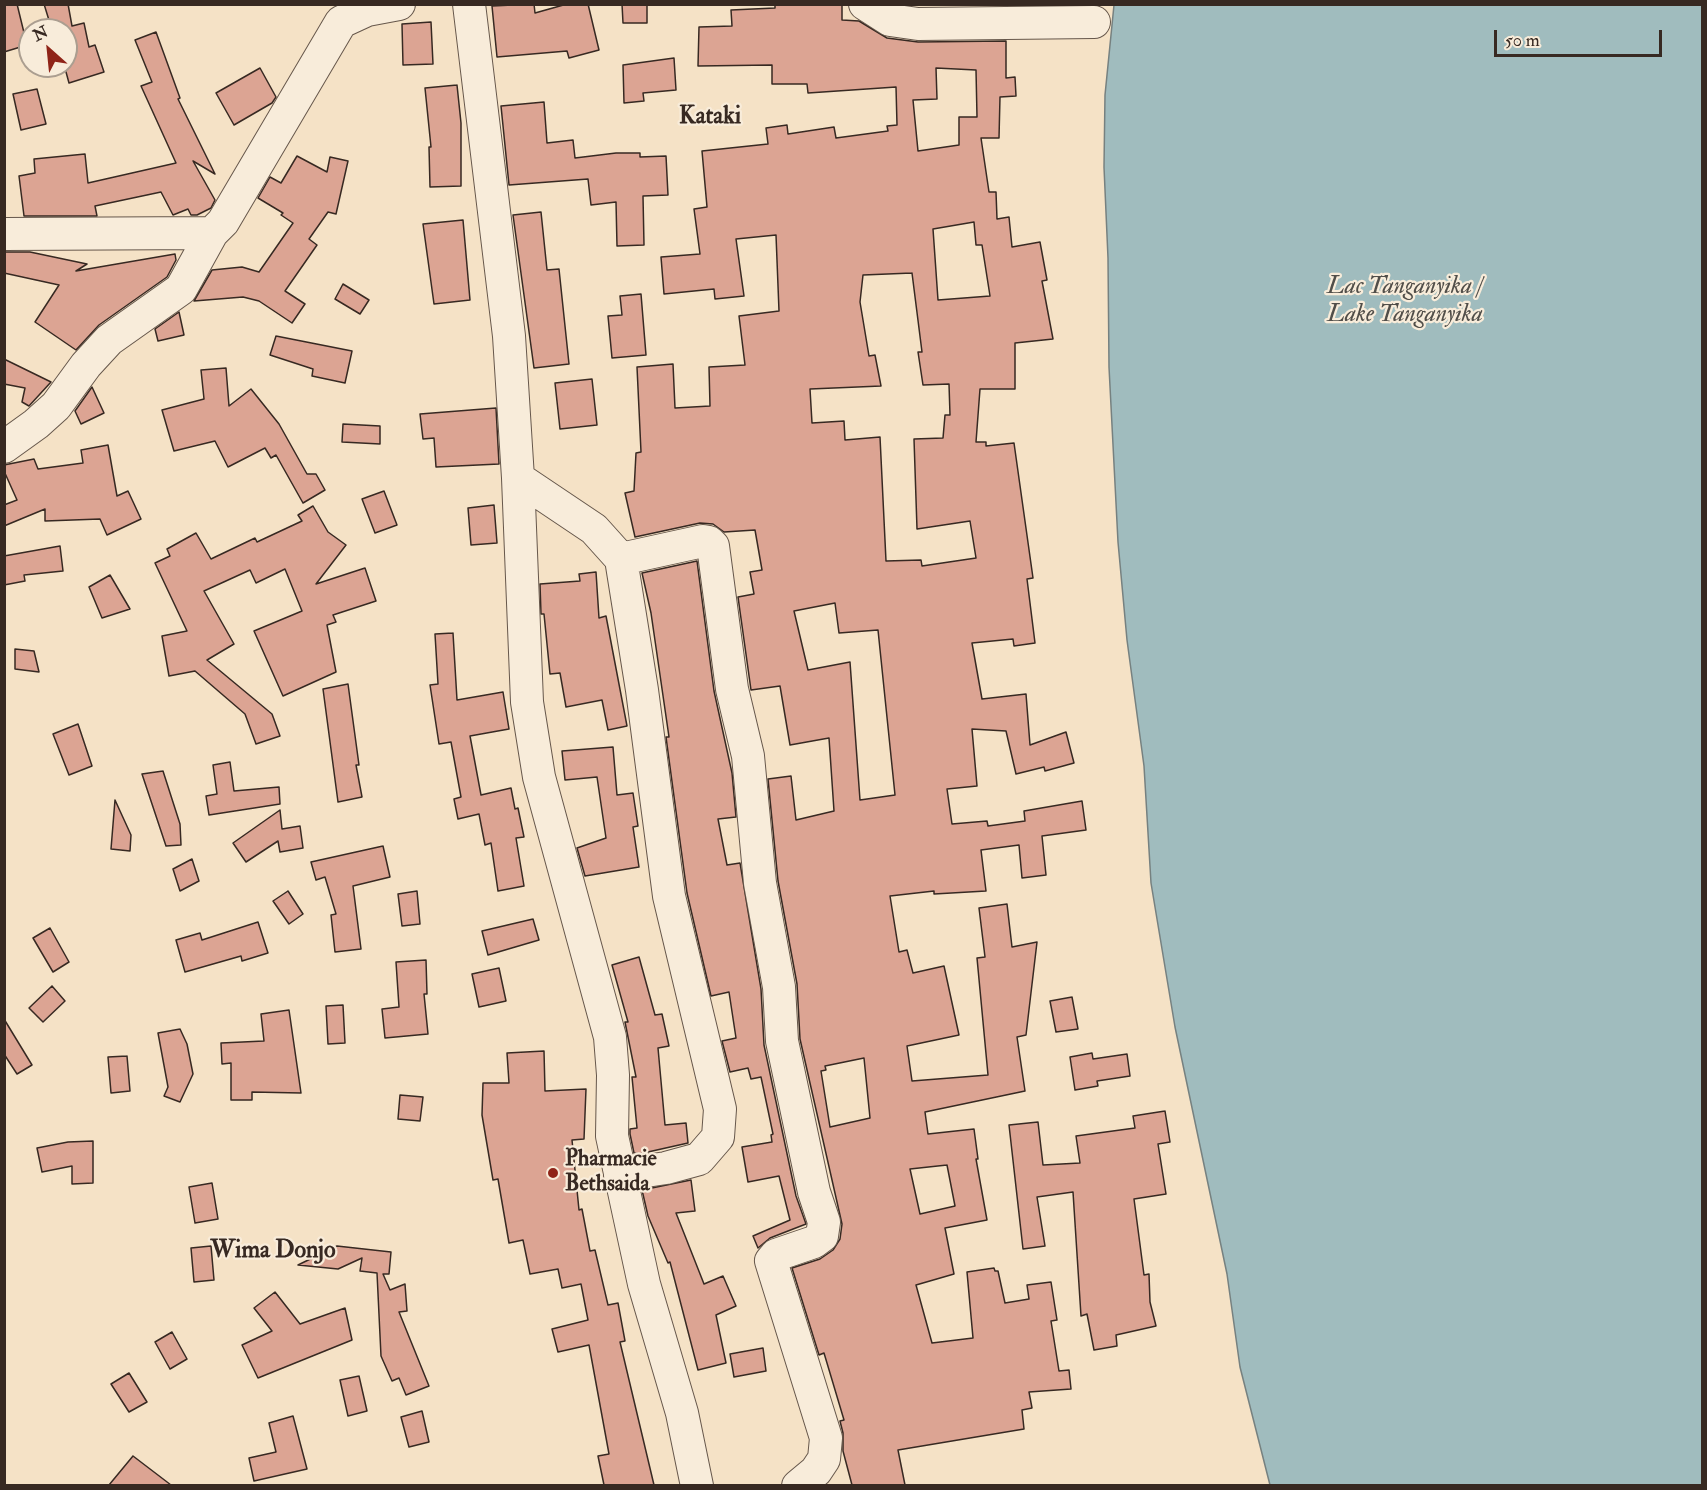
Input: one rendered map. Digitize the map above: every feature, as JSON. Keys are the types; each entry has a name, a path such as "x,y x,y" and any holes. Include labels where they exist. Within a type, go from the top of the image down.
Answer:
{"street":[{"path":"4,447 56,406 86,365 109,340 181,289 212,233 223,222 341,22 367,10 399,4"},
{"path":"469,4 508,336 518,478 527,702 539,777 610,1036 613,1075 612,1136 644,1284 682,1413 697,1485"},
{"path":"865,4 890,20 918,24 1094,22"},
{"path":"4,234 212,233"},
{"path":"518,478 594,529 621,559 642,690 669,897 720,1109 718,1137 699,1159 666,1168 620,1175"},
{"path":"621,559 703,542 710,542 713,546 732,689 748,756 760,883 779,987 782,1041 814,1192 824,1222 822,1236 814,1242 776,1255 771,1261 826,1438 824,1459 816,1471 798,1485"}],"water":[{"name":"Lac Tanganyika / Lake Tanganyika","path":"1114,5 1702,5 1702,1485 1270,1485 1240,1367 1227,1274 1175,1027 1151,883 1144,766 1127,640 1118,542 1109,367 1104,167 1105,95"}],"building":[{"path":"4,4 17,4 20,18 18,18 18,48 4,52"},
{"path":"44,4 68,4 71,18 48,18"},
{"path":"534,4 535,13 567,4 588,4 599,50 569,58 567,51 497,57 492,6"},
{"path":"622,4 647,4 647,23 623,23"},
{"path":"775,4 842,4 842,20 859,21 887,38 918,42 1006,41 1006,78 1015,77 1016,96 1000,97 999,138 981,138 989,192 996,192 997,219 1009,217 1012,247 1040,242 1047,280 1042,281 1053,339 1015,343 1015,389 980,389 976,442 986,442 986,446 1014,443 1033,578 1027,579 1035,643 1014,646 1013,639 972,643 982,699 1026,694 1030,745 1066,732 1074,763 1045,771 1044,767 1016,774 1006,731 972,729 977,786 947,789 952,824 987,821 988,826 1025,821 1024,811 1082,801 1086,830 1042,836 1046,875 1022,878 1019,845 981,850 986,891 934,894 934,891 890,896 899,952 907,950 913,973 944,966 959,1035 907,1046 912,1081 988,1075 977,958 985,957 979,908 1007,904 1012,947 1037,942 1026,1035 1017,1037 1025,1091 925,1112 928,1134 974,1129 978,1159 976,1159 987,1220 945,1228 954,1274 916,1285 932,1343 973,1338 967,1272 994,1268 998,1271 1005,1303 1029,1299 1027,1285 1051,1282 1057,1320 1051,1321 1059,1371 1069,1370 1071,1389 1029,1392 1032,1408 1022,1410 1024,1429 898,1450 905,1485 852,1485 843,1451 840,1421 844,1420 824,1353 819,1355 792,1268 820,1259 833,1250 840,1239 842,1224 800,1039 797,984 778,881 768,779 791,776 796,820 834,811 829,738 790,745 780,686 751,690 738,597 754,594 750,572 762,570 755,530 724,532 713,524 700,523 635,537 625,493 634,491 636,453 641,452 637,367 673,364 675,408 710,406 709,367 745,365 739,316 779,311 776,235 736,239 744,296 715,299 714,289 664,294 661,257 700,254 694,209 707,207 702,151 768,144 766,128 787,125 788,134 834,127 836,138 888,131 887,126 897,125 896,87 808,93 807,84 772,84 772,65 698,66 699,27 732,26 731,10 775,8","holes":["936,68 976,70 977,117 959,117 959,145 918,151 913,100 937,99","974,222 976,245 982,245 990,296 938,300 933,229","912,273 922,352 918,352 923,385 949,384 950,415 945,415 943,438 914,439 917,529 970,521 976,558 922,566 921,560 886,561 880,437 845,440 844,421 812,423 810,389 881,386 875,355 869,356 860,302 863,275","835,603 839,633 878,630 895,795 860,800 850,662 808,670 794,611","864,1058 870,1118 830,1127 821,1071 826,1070 825,1066","947,1165 955,1206 920,1214 910,1169"]},
{"path":"431,22 433,64 403,65 402,24"},
{"path":"84,23 89,47 95,45 104,72 69,83 68,78 78,78 78,24"},
{"path":"156,32 180,98 178,99 215,174 193,161 215,200 211,208 197,215 191,215 188,209 173,215 161,192 95,206 97,216 24,216 19,176 35,173 34,159 85,154 88,183 176,163 141,86 152,82 135,40"},
{"path":"674,58 676,90 643,93 644,101 624,103 623,65"},
{"path":"260,68 276,97 272,103 234,125 216,93"},
{"path":"457,85 461,123 461,186 430,187 429,147 431,147 425,88"},
{"path":"37,89 46,124 21,130 13,94"},
{"path":"544,102 547,143 573,140 575,158 616,153 640,153 640,157 666,156 668,195 643,196 644,245 617,246 616,202 591,205 588,179 509,185 501,106"},
{"path":"297,156 327,172 330,157 348,161 336,214 328,212 309,239 317,245 285,291 305,304 292,323 259,301 243,297 194,301 212,270 242,267 259,272 293,223 281,215 283,213 258,198 270,177 281,183"},
{"path":"541,212 547,270 559,269 569,364 534,368 513,215"},
{"path":"463,220 470,300 434,304 423,224"},
{"path":"4,252 30,252 87,264 76,271 175,254 176,260 167,277 99,325 76,350 35,322 59,285 4,273"},
{"path":"343,284 369,300 360,314 335,299"},
{"path":"641,294 646,355 612,358 608,316 622,315 620,296"},
{"path":"179,312 184,335 158,341 155,329"},
{"path":"276,336 352,351 345,383 312,376 313,369 270,355"},
{"path":"4,359 51,382 29,406 22,402 25,388 4,384"},
{"path":"226,368 229,406 251,389 279,424 307,474 316,474 325,490 303,503 276,455 271,458 265,448 228,467 215,441 174,451 162,410 204,399 201,370"},
{"path":"592,379 597,425 560,429 555,383"},
{"path":"92,387 104,413 81,424 75,411"},
{"path":"496,408 499,464 436,467 434,438 423,439 420,414"},
{"path":"343,424 380,426 380,444 342,442"},
{"path":"108,445 117,496 128,491 141,519 107,535 100,519 45,521 45,509 4,526 4,505 17,500 4,471 4,465 34,459 38,469 83,463 81,450"},
{"path":"384,491 397,525 375,533 362,499"},
{"path":"494,505 497,543 471,545 468,508"},
{"path":"313,506 328,532 346,545 316,584 365,568 376,601 333,615 336,622 327,625 336,672 283,696 254,631 302,611 285,569 256,583 250,570 204,591 234,644 207,660 272,714 280,736 256,744 245,714 195,671 169,676 162,636 187,631 155,563 170,556 167,549 196,533 211,559 255,538 257,542 302,521 298,515"},
{"path":"60,546 63,571 24,575 25,581 4,585 4,556"},
{"path":"697,561 714,691 732,773 736,817 718,819 727,865 740,863 761,989 764,1045 796,1196 806,1224 770,1238 758,1248 753,1236 790,1220 779,1176 748,1182 742,1147 772,1142 771,1135 773,1134 761,1077 751,1079 748,1068 730,1072 722,1041 736,1038 729,992 711,996 687,893 666,737 669,737 651,613 642,573"},
{"path":"596,572 599,618 606,616 627,726 608,730 602,700 566,707 560,673 550,674 544,614 541,614 540,584 580,581 579,574"},
{"path":"110,575 130,609 102,618 89,587"},
{"path":"453,633 457,700 503,692 509,729 470,736 481,795 511,788 524,837 516,838 524,886 498,891 491,843 485,845 479,814 458,819 454,799 461,797 451,742 439,744 430,685 438,684 435,634"},
{"path":"15,649 34,651 39,672 15,669"},
{"path":"348,684 359,765 356,765 362,797 338,802 323,689"},
{"path":"78,724 92,766 69,775 53,734"},
{"path":"613,747 617,795 633,793 638,826 633,827 639,867 585,876 577,848 606,838 597,777 565,780 562,751"},
{"path":"230,762 234,791 279,787 280,804 209,815 206,796 217,794 213,765"},
{"path":"163,771 180,824 181,845 166,846 142,774"},
{"path":"115,800 131,835 130,851 111,849"},
{"path":"280,810 282,829 300,826 303,848 280,852 278,841 246,862 233,843"},
{"path":"383,846 390,877 353,886 361,949 335,952 331,915 336,914 325,877 316,880 311,862"},
{"path":"192,859 199,881 180,891 173,869"},
{"path":"288,891 303,914 289,924 273,901"},
{"path":"417,891 420,924 402,926 398,894"},
{"path":"533,919 539,940 488,955 482,931"},
{"path":"258,922 268,953 242,961 241,956 185,972 176,940 200,933 202,940"},
{"path":"50,928 69,962 53,972 33,938"},
{"path":"639,957 655,1015 662,1014 669,1046 658,1048 665,1125 686,1123 688,1143 639,1154 634,1153 630,1134 630,1129 637,1128 632,1077 636,1077 625,1022 628,1022 612,965"},
{"path":"426,960 427,994 424,994 428,1034 385,1038 382,1009 399,1007 396,962"},
{"path":"499,968 506,1001 479,1007 472,974"},
{"path":"52,986 65,1001 43,1022 29,1008"},
{"path":"1072,997 1078,1029 1056,1032 1050,1001"},
{"path":"343,1005 345,1043 328,1044 326,1006"},
{"path":"289,1010 301,1093 252,1092 252,1100 231,1100 231,1063 222,1064 221,1043 264,1041 261,1014"},
{"path":"4,1019 32,1065 17,1074 4,1054"},
{"path":"180,1029 187,1044 193,1074 180,1102 164,1096 168,1087 158,1033"},
{"path":"544,1051 545,1091 586,1089 584,1139 572,1140 579,1210 582,1209 590,1251 595,1250 608,1305 618,1303 625,1341 620,1342 654,1485 604,1485 598,1456 609,1454 589,1345 558,1352 552,1329 588,1320 581,1284 562,1288 558,1269 530,1274 523,1240 509,1243 498,1179 493,1180 482,1115 483,1083 509,1083 507,1053"},
{"path":"1092,1053 1093,1059 1127,1054 1130,1076 1097,1081 1098,1086 1075,1090 1070,1057"},
{"path":"127,1056 130,1091 111,1093 108,1057"},
{"path":"400,1095 423,1097 420,1121 398,1119"},
{"path":"1165,1111 1170,1142 1158,1144 1166,1194 1134,1199 1144,1275 1149,1274 1150,1302 1156,1326 1116,1335 1117,1346 1094,1350 1087,1314 1081,1316 1073,1192 1037,1197 1045,1246 1023,1249 1009,1125 1038,1122 1043,1165 1080,1163 1076,1136 1135,1128 1133,1116"},
{"path":"93,1141 93,1183 72,1184 72,1166 42,1172 37,1148 68,1142"},
{"path":"691,1180 695,1211 676,1213 704,1284 723,1276 736,1306 716,1315 726,1363 698,1370 670,1262 668,1263 648,1216 642,1190"},
{"path":"212,1183 218,1219 195,1223 189,1187"},
{"path":"211,1246 214,1280 194,1282 191,1248"},
{"path":"337,1246 391,1252 389,1274 383,1274 390,1290 405,1284 407,1311 399,1312 429,1386 406,1395 399,1378 392,1381 381,1356 377,1273 360,1271 362,1258 338,1269 298,1265"},
{"path":"275,1292 300,1324 345,1308 352,1340 258,1378 242,1345 272,1331 254,1308"},
{"path":"172,1332 187,1359 170,1369 155,1342"},
{"path":"763,1348 766,1371 734,1377 730,1354"},
{"path":"129,1373 147,1402 129,1412 111,1384"},
{"path":"359,1376 367,1411 348,1416 340,1380"},
{"path":"422,1411 429,1442 409,1447 401,1417"},
{"path":"293,1416 307,1469 254,1481 249,1458 276,1452 269,1423"},
{"path":"133,1456 171,1485 109,1485"}],"place":[{"name":"Pharmacie Bethsaida","path":"553,1173"}],"district":[{"name":"Kataki","path":"710,118"},
{"name":"Wima Donjo","path":"273,1252"}]}
